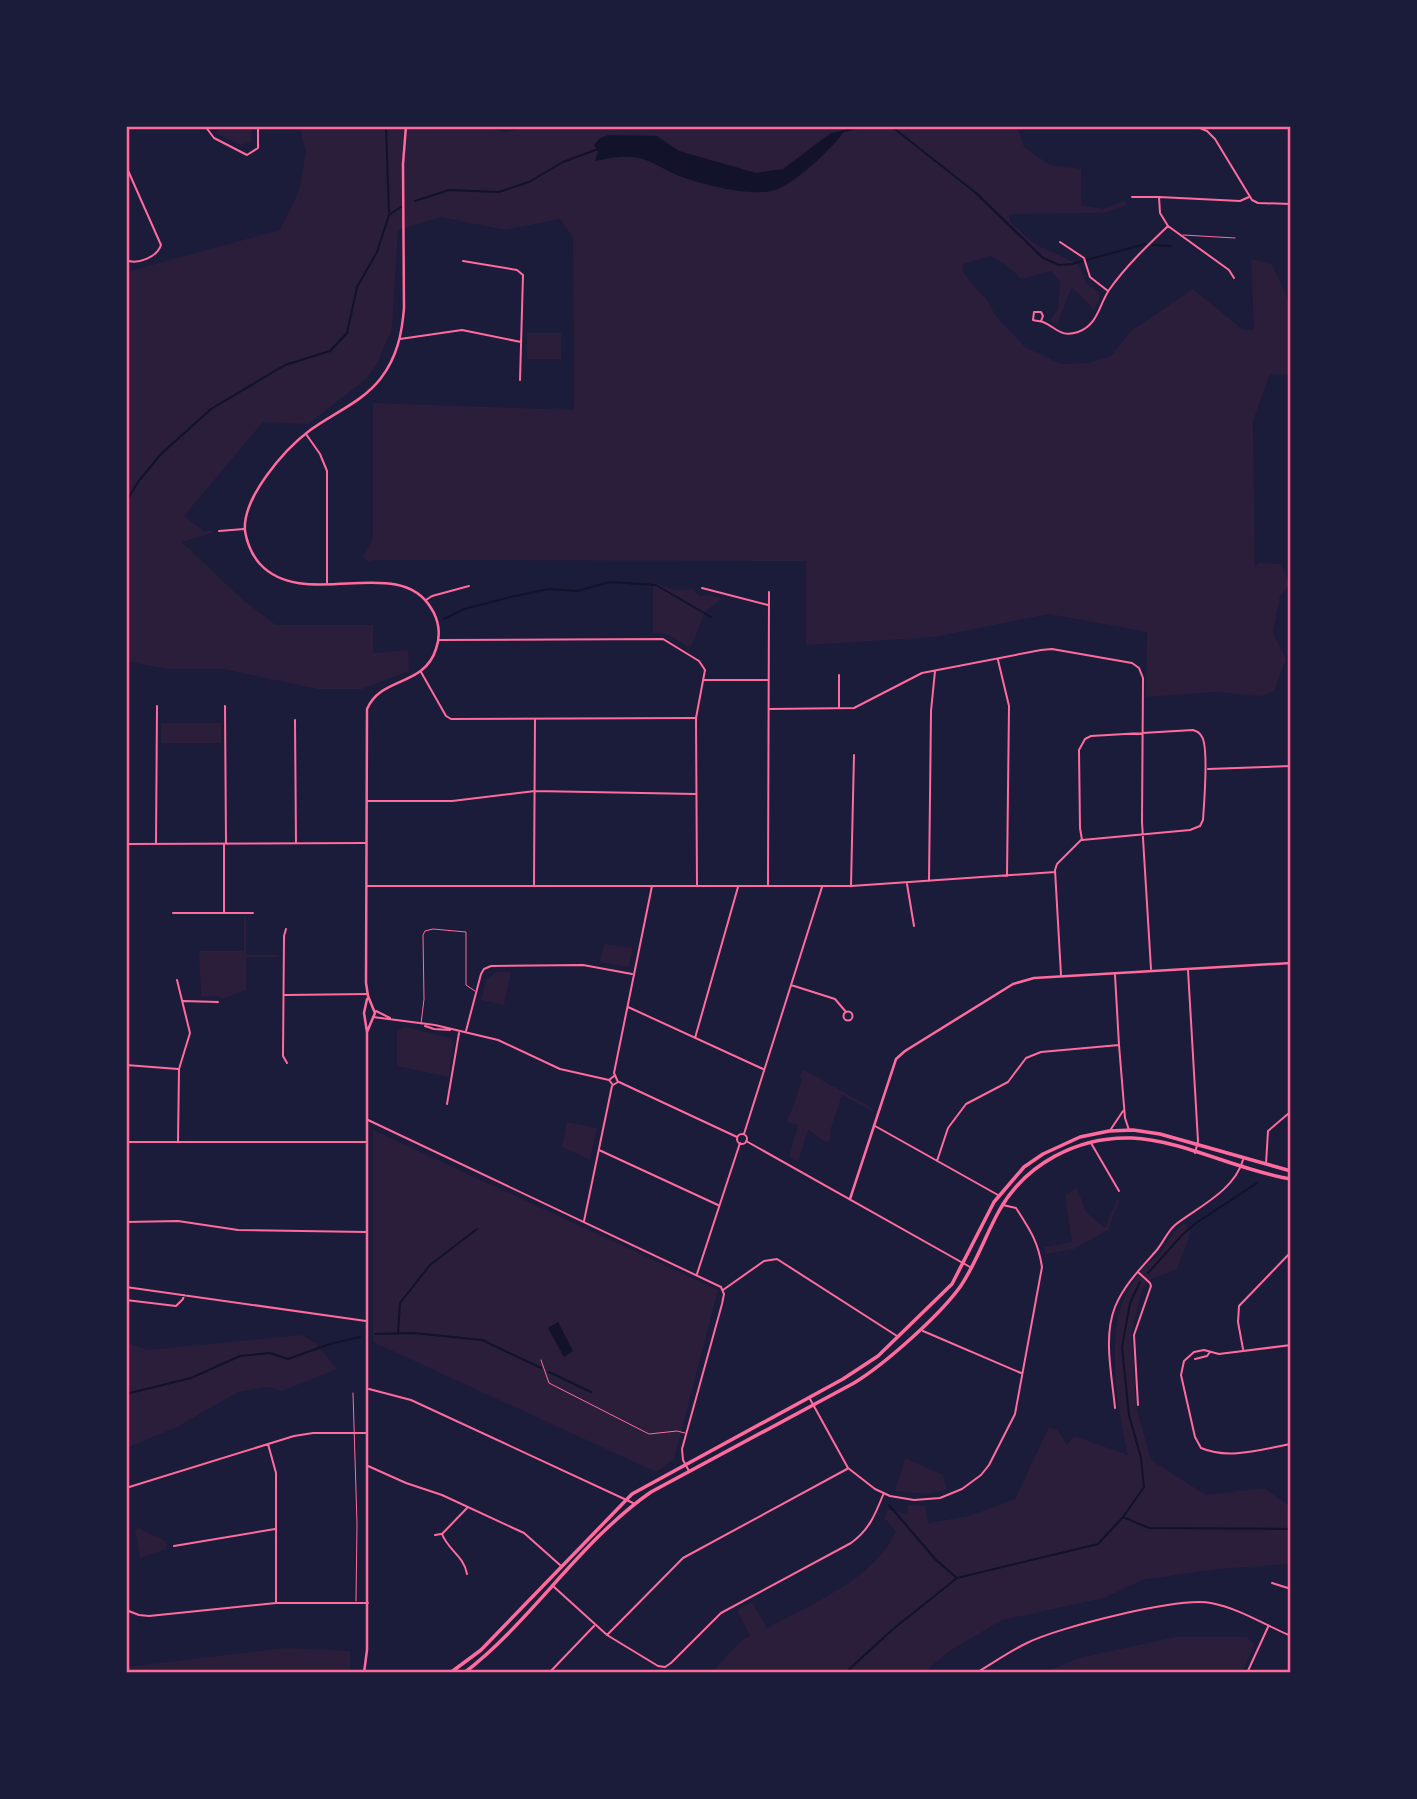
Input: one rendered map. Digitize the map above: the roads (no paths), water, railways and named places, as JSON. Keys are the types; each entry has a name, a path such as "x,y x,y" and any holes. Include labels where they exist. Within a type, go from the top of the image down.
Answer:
{"highway":[{"path":"450,1673 481,1650 626,1499 645,1485 858,1371 898,1337 948,1288 999,1196 1024,1167 1043,1154 1068,1141 1109,1131 1129,1130 1160,1134 1291,1171"},
{"path":"464,1673 498,1644 634,1504 868,1374 919,1329 955,1293 971,1268 1002,1205 1020,1182 1037,1167 1065,1151 1091,1142 1119,1138 1142,1139 1291,1179"}],"main road":[{"path":"364,1673 368,1603 367,1032 364,1016 368,995 368,709 373,698 384,689 421,672 433,657 438,640 437,620 426,600 407,587 298,583 271,573 252,552 245,529 246,513 253,495 306,434 359,398 376,383 390,364 400,339 404,309 403,192 406,126"},
{"path":"850,1199 894,1062 905,1051 1013,984 1024,979 1061,976 1291,963"},
{"path":"367,1032 374,1010 368,995"},
{"path":"365,1009 369,1007 374,1010"},
{"path":"364,1016 372,1018"}],"street":[{"path":"205,126 214,138 247,155 258,148 258,126"},
{"path":"1062,126 1067,126"},
{"path":"1085,126 1103,126"},
{"path":"1195,126 1207,131 1215,139 1249,197 1258,203 1291,204"},
{"path":"126,166 161,245 156,254 150,257 132,262 126,260"},
{"path":"1132,197 1240,201 1249,197"},
{"path":"1159,197 1160,213 1168,226 1229,270 1234,278"},
{"path":"1041,321 1063,333 1083,329 1096,318 1108,291 1137,256 1168,226"},
{"path":"1060,242 1079,254 1087,263 1090,277 1108,291"},
{"path":"463,261 521,272 523,275 520,380"},
{"path":"400,339 462,330 522,342"},
{"path":"306,434 320,454 327,471 327,584"},
{"path":"219,531 245,529"},
{"path":"426,600 469,586"},
{"path":"702,588 769,605"},
{"path":"768,886 769,592"},
{"path":"438,640 663,639 702,663 705,670 704,680 696,718 697,886"},
{"path":"769,709 854,708 922,673 1052,649 1132,663 1139,668 1143,678 1142,822 1152,970"},
{"path":"998,659 1009,706 1007,876"},
{"path":"929,881 931,710 935,670"},
{"path":"421,672 448,718 696,718"},
{"path":"839,675 839,709"},
{"path":"704,680 769,680"},
{"path":"156,844 157,706"},
{"path":"224,914 225,706"},
{"path":"534,886 535,719"},
{"path":"295,720 296,844"},
{"path":"1061,976 1055,872 1057,864 1082,840 1190,830 1200,826 1203,820 1206,769 1204,739 1200,733 1193,730 1091,736 1081,743 1082,840"},
{"path":"851,886 853,755"},
{"path":"1206,769 1291,766"},
{"path":"367,801 452,800 535,791 697,794"},
{"path":"126,844 367,843"},
{"path":"367,886 851,886 1055,872"},
{"path":"907,883 914,926"},
{"path":"609,1080 614,1076 652,886"},
{"path":"695,1038 738,886"},
{"path":"822,886 744,1127 746,1141 971,1268"},
{"path":"173,913 253,913"},
{"path":"286,929 283,1056 287,1063"},
{"path":"465,1033 481,974 491,966 583,965 633,975"},
{"path":"1188,968 1198,1145 1195,1153"},
{"path":"1115,974 1124,1107 1129,1130"},
{"path":"177,981 190,1033 179,1069 178,1142"},
{"path":"790,985 835,999 846,1012"},
{"path":"283,995 368,995"},
{"path":"182,1001 218,1002"},
{"path":"627,1007 764,1069"},
{"path":"374,1010 391,1018"},
{"path":"372,1018 435,1025 498,1040 559,1069 609,1080 613,1085"},
{"path":"447,1104 459,1032"},
{"path":"937,1161 948,1128 966,1104 1008,1082 1026,1058 1041,1052 1119,1045"},
{"path":"126,1065 179,1069"},
{"path":"614,1076 618,1082 737,1137 740,1143 697,1274"},
{"path":"584,1221 613,1085 618,1082"},
{"path":"1266,1165 1267,1135 1270,1128 1289,1113 1290,1094"},
{"path":"1109,1131 1116,1124 1124,1107"},
{"path":"367,1119 697,1274 723,1290 722,1304 682,1452 690,1472"},
{"path":"873,1125 999,1196"},
{"path":"737,1137 744,1134"},
{"path":"740,1143 746,1141"},
{"path":"126,1142 367,1142"},
{"path":"1091,1142 1119,1191"},
{"path":"598,1150 719,1205"},
{"path":"1115,1408 1110,1347 1117,1303 1137,1271 1158,1249 1172,1227 1202,1207 1234,1178 1243,1158"},
{"path":"810,1397 848,1468 884,1494 907,1500 940,1498 962,1489 981,1475 996,1455 1015,1414 1042,1267 1036,1239 1016,1208 1002,1205"},
{"path":"126,1222 178,1222 238,1230 367,1232"},
{"path":"1243,1350 1238,1322 1239,1306 1291,1252"},
{"path":"723,1290 764,1261 777,1259 898,1337"},
{"path":"1137,1271 1151,1286 1134,1335 1138,1405"},
{"path":"126,1287 367,1321"},
{"path":"126,1300 176,1306 184,1295"},
{"path":"919,1329 1023,1373"},
{"path":"1291,1345 1219,1354 1204,1350 1194,1352 1184,1361 1181,1376 1195,1437 1201,1448 1211,1453 1238,1453 1291,1444"},
{"path":"1195,1359 1211,1352"},
{"path":"367,1388 411,1400 634,1504"},
{"path":"126,1488 303,1434 367,1433"},
{"path":"268,1443 276,1473 276,1603"},
{"path":"368,1466 528,1535 561,1566"},
{"path":"607,1635 683,1558 848,1468"},
{"path":"552,1586 607,1635 658,1666 668,1666 721,1613 851,1543 864,1533 884,1494"},
{"path":"435,1535 442,1534 468,1507"},
{"path":"174,1546 276,1529"},
{"path":"442,1534 464,1562 467,1574"},
{"path":"1272,1583 1291,1589"},
{"path":"126,1610 149,1616 276,1603 368,1603"},
{"path":"976,1673 1027,1643 1063,1629 1176,1603 1212,1603 1291,1636"},
{"path":"549,1673 595,1625"},
{"path":"1247,1673 1268,1626"}],"lane":[{"path":"1181,235 1235,238"},
{"path":"421,1024 425,931 433,929 466,932 466,985 475,992"},
{"path":"541,1360 550,1383 649,1434 677,1431 687,1434"},
{"path":"354,1393 356,1603"}],"waterway":[{"path":"386,126 389,212"},
{"path":"844,131 867,126"},
{"path":"891,126 976,193 1043,258 1059,265 1072,264 1145,244"},
{"path":"415,201 449,190 499,192 529,182 563,162 598,149"},
{"path":"126,502 161,454 211,409 285,365 330,351 347,333 357,287 377,252 389,215 401,207"},
{"path":"1153,245 1171,246"},
{"path":"444,619 464,609 515,596 549,589 577,591 610,582 656,585 711,617"},
{"path":"1148,1273 1196,1223 1257,1183"},
{"path":"398,1334 400,1303 430,1265 477,1229"},
{"path":"845,1673 893,1629 957,1578 1098,1544 1123,1517 1144,1487 1141,1458 1129,1415 1122,1347 1130,1303 1140,1282"},
{"path":"375,1334 414,1333 482,1340 541,1368"},
{"path":"126,1394 191,1378 240,1356 270,1353 288,1359 360,1337"},
{"path":"549,1372 591,1392"},
{"path":"889,1505 936,1560 957,1578"},
{"path":"1123,1517 1149,1528 1291,1529"}]}
